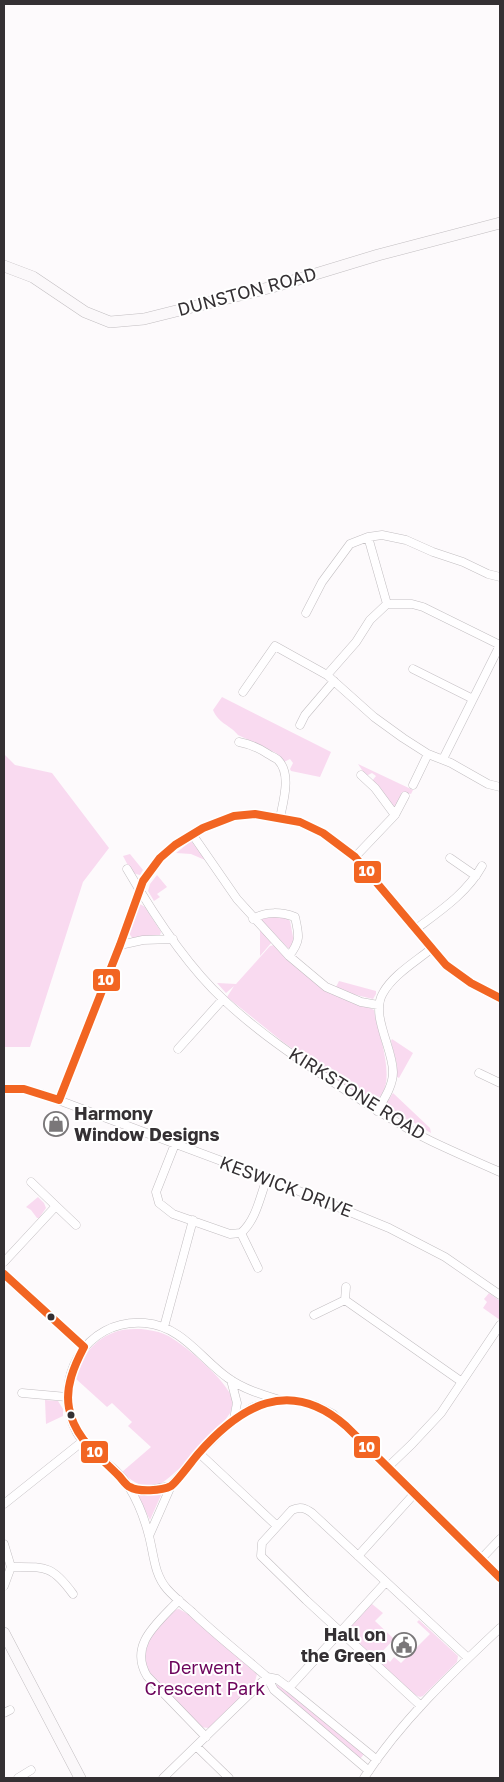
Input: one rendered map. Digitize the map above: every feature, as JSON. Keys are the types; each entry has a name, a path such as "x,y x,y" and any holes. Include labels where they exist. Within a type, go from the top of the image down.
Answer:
{"main road":[{"name":"DUNSTON ROAD","path":"4,266 33,277 84,312 110,322 144,319 276,286 378,255 500,223"},
{"path":"4,1636 80,1778"}],"street":[{"path":"306,613 322,582 350,544 368,537 382,535 406,540 488,574 500,577"},
{"path":"368,537 387,604"},
{"path":"328,675 356,642 370,620 387,604 412,604 422,607 500,645 444,759"},
{"path":"243,692 275,646 328,675 388,728 428,754 444,759 488,784 500,787"},
{"path":"413,669 473,699"},
{"path":"300,725 305,716 334,681"},
{"path":"239,742 250,744 279,761 285,773 284,798 280,818"},
{"path":"413,785 428,754"},
{"path":"361,775 395,815"},
{"path":"354,857 395,815 405,796"},
{"path":"59,1100 120,945 139,890 148,873 160,858 192,834 216,822 234,816 255,814 280,818 300,822 323,833 354,857 446,965 464,979 500,998"},
{"path":"192,834 232,893 253,919 290,956 332,990 361,1002 378,1005"},
{"path":"450,858 476,876"},
{"path":"416,929 455,899 476,876 482,866"},
{"name":"KIRKSTONE ROAD","path":"127,869 139,890 173,939 223,999 301,1061 377,1111 431,1141 500,1172"},
{"path":"253,919 259,915 271,913 295,917 298,930 297,946 290,956"},
{"path":"120,945 143,940 173,939"},
{"path":"377,1111 391,1085 393,1071 378,1005 382,994 389,985 431,949"},
{"path":"178,1049 223,999"},
{"path":"479,1073 500,1083"},
{"name":"KESWICK DRIVE","path":"4,1089 24,1089 59,1100 267,1178 389,1228 445,1257 500,1295"},
{"path":"174,1144 156,1192 158,1203 173,1214 230,1234 241,1233 248,1227 267,1178"},
{"path":"31,1182 76,1225"},
{"path":"4,1262 56,1206"},
{"path":"164,1327 193,1220"},
{"path":"241,1233 258,1268"},
{"path":"4,1274 84,1347"},
{"path":"345,1300 346,1287"},
{"path":"314,1315 345,1300"},
{"path":"345,1300 462,1382"},
{"path":"500,1578 333,1414 315,1404 280,1400 258,1393 231,1380 180,1336 164,1327 130,1322 114,1326 97,1336 84,1347 71,1371 67,1397 70,1415 78,1434 129,1486 149,1536 152,1557 157,1572 166,1588 267,1677 274,1690 366,1775 397,1732 468,1658 500,1628"},
{"path":"388,1467 441,1413 500,1325"},
{"path":"231,1380 237,1403 234,1419"},
{"path":"22,1393 67,1397"},
{"path":"149,1536 171,1486 199,1453 234,1419 253,1407 280,1400"},
{"path":"4,1504 83,1441"},
{"path":"199,1453 277,1526"},
{"path":"129,1486 144,1491 171,1486"},
{"path":"358,1556 415,1493"},
{"path":"422,1706 306,1600 261,1556 262,1543 292,1510 298,1507 306,1509 468,1658"},
{"path":"482,1559 500,1540"},
{"path":"4,1544 11,1567 4,1586"},
{"path":"11,1567 41,1567 60,1576 73,1594"},
{"path":"288,1688 386,1582"},
{"path":"179,1600 146,1637 140,1656 142,1668 147,1676 206,1737"},
{"path":"267,1677 277,1679 376,1760"},
{"path":"163,1778 267,1677"},
{"path":"197,1747 229,1778"},
{"path":"18,1778 31,1770"}],"green space":[{"path":"222,697 331,752 320,777 291,771 293,763 290,759 284,762 276,753 238,735 215,715 213,710"},
{"path":"4,754 15,765 52,773 109,848 83,882 30,1047 4,1047"},
{"path":"358,764 413,790 411,794 402,792 396,806 392,807 372,781 376,776 372,773 366,776"},
{"path":"191,841 205,860 191,854 176,853"},
{"path":"130,854 143,870 140,875 132,873 123,856"},
{"path":"157,875 167,887 157,894 160,897 154,901 148,891 150,884"},
{"path":"140,904 145,907 161,932 160,935 133,939 128,932 137,906"},
{"path":"285,917 290,921 294,942 290,948 261,920 262,918"},
{"path":"260,930 272,942 260,956"},
{"path":"274,945 306,975 374,1010 383,1045 387,1074 381,1096 372,1102 366,1100 283,1042 227,997 234,986 226,993 217,983 236,984 270,946"},
{"path":"339,981 376,991 376,994 373,999 352,994 336,987"},
{"path":"392,1039 413,1053 399,1078 397,1077 397,1065"},
{"path":"393,1093 430,1128 431,1133 413,1122 385,1110 385,1105"},
{"path":"38,1197 46,1208 37,1218 26,1207"},
{"path":"489,1293 500,1301 500,1320 483,1308 487,1302 484,1299"},
{"path":"141,1329 164,1334 181,1344 203,1362 222,1383 232,1399 231,1411 227,1417 196,1452 163,1483 151,1487 138,1484 122,1472 151,1447 128,1426 132,1422 112,1403 107,1407 75,1378 85,1355 102,1338 121,1330"},
{"path":"45,1400 58,1401 63,1409 63,1416 46,1424"},
{"path":"162,1493 150,1520 137,1494"},
{"path":"372,1604 383,1613 375,1621 394,1639 381,1653 390,1662 394,1657 401,1663 430,1634 417,1622 419,1620 458,1656 457,1662 423,1696 415,1695 349,1634 351,1626"},
{"name":"Derwent Crescent Park","path":"179,1609 188,1614 257,1674 254,1685 209,1728 199,1727 144,1666 149,1641 174,1610"},
{"path":"278,1683 364,1754 360,1759 274,1688"}],"transit line":[{"name":"10","path":"4,1089 24,1089 59,1100 143,881 160,858 175,845 203,828 234,816 255,814 300,822 323,833 355,857 446,965 471,983 500,998"},
{"name":"10","path":"4,1274 84,1347 69,1384 68,1400 72,1418 76,1428 87,1444 128,1486 139,1490 162,1489 171,1486 214,1437 231,1422 248,1411 266,1403 285,1400 305,1403 325,1411 346,1426 500,1578"}],"place":[{"name":"Harmony Window Designs","path":"56,1124"},
{"name":"Hall on the Green","path":"404,1645"}]}
